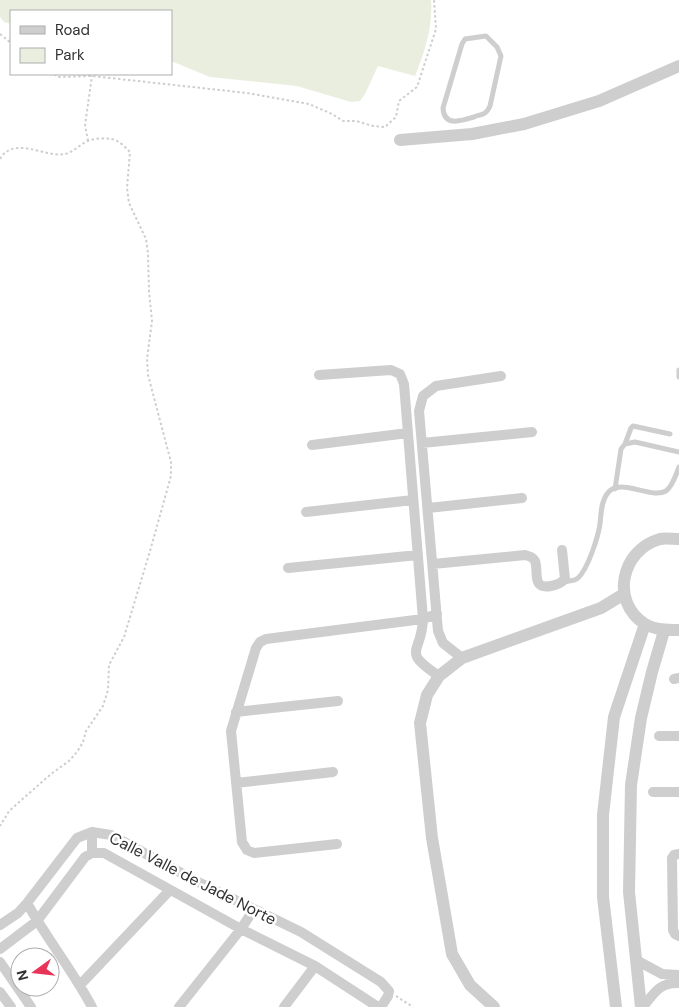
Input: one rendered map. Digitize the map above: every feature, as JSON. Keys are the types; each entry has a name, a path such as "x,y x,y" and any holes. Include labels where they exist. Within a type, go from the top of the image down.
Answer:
{"street":[{"path":"400,140 472,134 524,124 599,101 679,66"},
{"path":"319,375 391,370 400,374 404,384 423,619 423,631 416,648 416,656 421,664 439,676"},
{"path":"462,658 443,643 438,631 419,411 424,396 436,386 501,376"},
{"path":"422,443 532,432"},
{"path":"312,445 408,433"},
{"path":"428,508 522,498"},
{"path":"306,512 413,500"},
{"path":"679,539 661,539 644,546 631,559 624,576 624,594 632,611 645,624 664,631 679,630"},
{"path":"433,564 531,556 535,561 537,580 541,586 546,587 561,583 565,579 562,550"},
{"path":"288,568 418,555"},
{"path":"494,1007 470,985 452,954 432,838 420,723 427,695 439,676 462,658 601,608 624,594"},
{"path":"337,844 254,853 246,850 242,842 232,731 256,648 266,638 423,619 437,614"},
{"path":"616,1007 603,897 603,814 614,718 645,624"},
{"path":"642,1007 629,892 631,785 641,718 664,631"},
{"path":"236,712 338,701"},
{"path":"659,736 679,736"},
{"path":"236,783 333,772"},
{"path":"653,792 679,792"},
{"path":"92,832 92,853"},
{"name":"Calle Valle de Jade Norte","path":"0,925 27,903 77,838 92,832 111,835 196,881 301,932 381,982 389,991 388,996 379,1007 315,966 241,929 104,853 92,853 86,858 37,921 0,949"},
{"path":"679,854 674,855 672,858 673,930 679,936"},
{"path":"80,985 170,890"},
{"path":"27,903 92,1007"},
{"path":"179,1007 241,929 254,909"},
{"path":"636,960 662,974 679,975"},
{"path":"0,962 30,1007"},
{"path":"284,1007 315,966"},
{"path":"642,1007 665,984 679,983"},
{"path":"0,992 11,1007"}],"lane":[{"path":"486,36 497,47 502,56 501,62 490,106 486,113 469,118 452,122 446,120 443,115 443,108 465,39 486,36"},
{"path":"469,118 472,134"},
{"path":"679,370 679,376"},
{"path":"615,489 622,449 633,426 670,434"},
{"path":"625,444 635,442 679,452"},
{"path":"561,583 577,580 584,572 599,529 604,498 608,492 628,487 654,492 666,491 672,484 679,467"}],"path":[{"path":"56,75 59,77 92,76 247,92 309,104 343,121 356,121 385,127 396,117 399,101 417,87 436,29 434,0"},
{"path":"0,34 10,42"},
{"path":"88,141 85,125 92,76"},
{"path":"0,159 2,155 11,150 22,147 51,154 64,154 77,149 88,141 98,139 114,139 130,152 129,202 146,240 148,253 152,321 146,359 148,375 171,462 171,476 124,637 109,664 108,690 103,706 86,731 84,742 77,752 10,811 0,826"},
{"path":"389,991 413,1007"}],"green space":[{"path":"0,0 431,0 431,20 428,39 415,76 378,66 360,101 351,102 297,86 210,77 172,61 172,10 10,10 10,24 4,22 0,17"}]}
